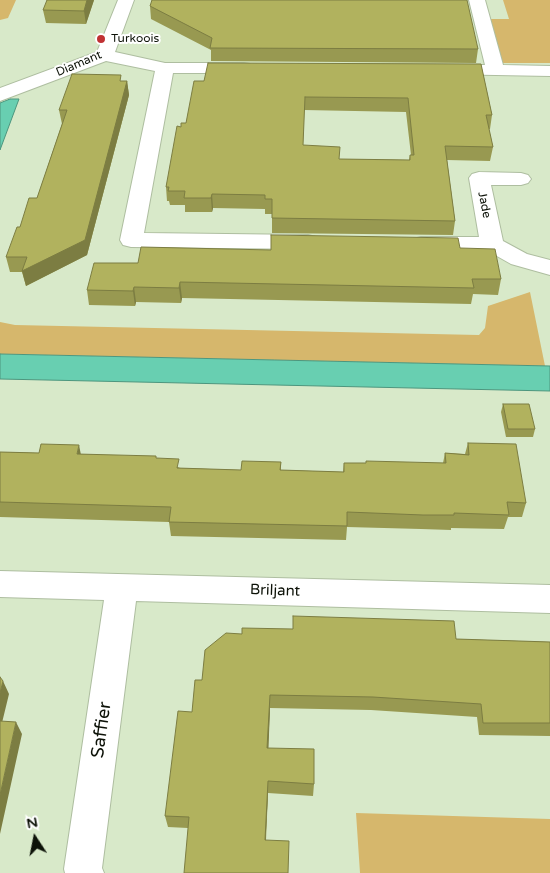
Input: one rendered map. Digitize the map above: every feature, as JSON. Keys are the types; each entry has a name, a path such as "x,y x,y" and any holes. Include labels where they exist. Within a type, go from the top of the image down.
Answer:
{"street":[{"name":"Diamant","path":"0,95 105,55 126,0"},
{"path":"478,0 496,71"},
{"path":"105,55 165,68 262,69"},
{"path":"165,68 131,240 326,242"},
{"path":"428,70 550,71"},
{"name":"Jade","path":"492,244 479,178 521,179"},
{"path":"404,243 492,244 519,259 550,268"},
{"name":"Briljant","path":"0,584 550,599"},
{"name":"Saffier","path":"85,873 83,869 122,587"}],"shaded area":[{"path":"0,0 16,0 8,18 0,20"},
{"path":"503,0 550,0 550,63 498,63 485,19 509,19"},
{"path":"530,292 545,366 0,354 0,322 15,325 479,335 485,328 488,306"},
{"path":"356,813 550,819 550,873 360,873"}],"water":[{"path":"10,99 19,99 0,150 0,103"},
{"path":"0,354 550,366 550,391 0,379"}],"building":[{"path":"47,0 87,0 84,11 43,10"},
{"path":"152,0 467,0 478,49 210,48 212,38 150,6"},
{"path":"208,63 481,64 492,115 486,115 493,147 445,146 455,221 272,218 272,199 265,199 265,195 212,194 211,198 184,198 185,191 168,191 169,187 166,187 177,126 181,127 181,123 186,123 194,81 204,81","holes":["305,97 408,98 414,155 410,155 410,160 339,159 340,147 303,145"]},
{"path":"72,74 121,75 120,81 127,81 85,240 22,271 27,257 6,257 17,227 20,227 29,198 37,198 67,110 59,110"},
{"path":"271,235 458,238 460,248 495,249 501,279 472,279 474,288 180,282 179,288 134,287 133,291 87,290 94,263 138,263 141,247 271,250"},
{"path":"503,404 529,404 535,429 508,429"},
{"path":"468,443 516,444 526,503 507,502 509,515 454,513 454,515 423,515 347,512 347,526 169,522 171,507 0,502 0,452 39,453 41,444 79,445 77,454 156,456 156,458 179,459 177,468 241,470 242,461 281,462 280,470 344,472 344,463 366,463 366,461 446,463 445,453 469,455"},
{"path":"293,616 454,621 456,639 550,642 550,723 483,723 481,704 373,697 270,695 267,748 314,749 314,784 268,781 265,840 289,841 288,873 184,873 189,817 165,816 178,711 192,712 195,680 202,680 205,650 226,633 242,634 242,628 293,629"},
{"path":"0,677 3,681 0,693"},
{"path":"0,721 16,722 0,795"}],"place":[{"name":"Turkoois","path":"101,39"}]}
